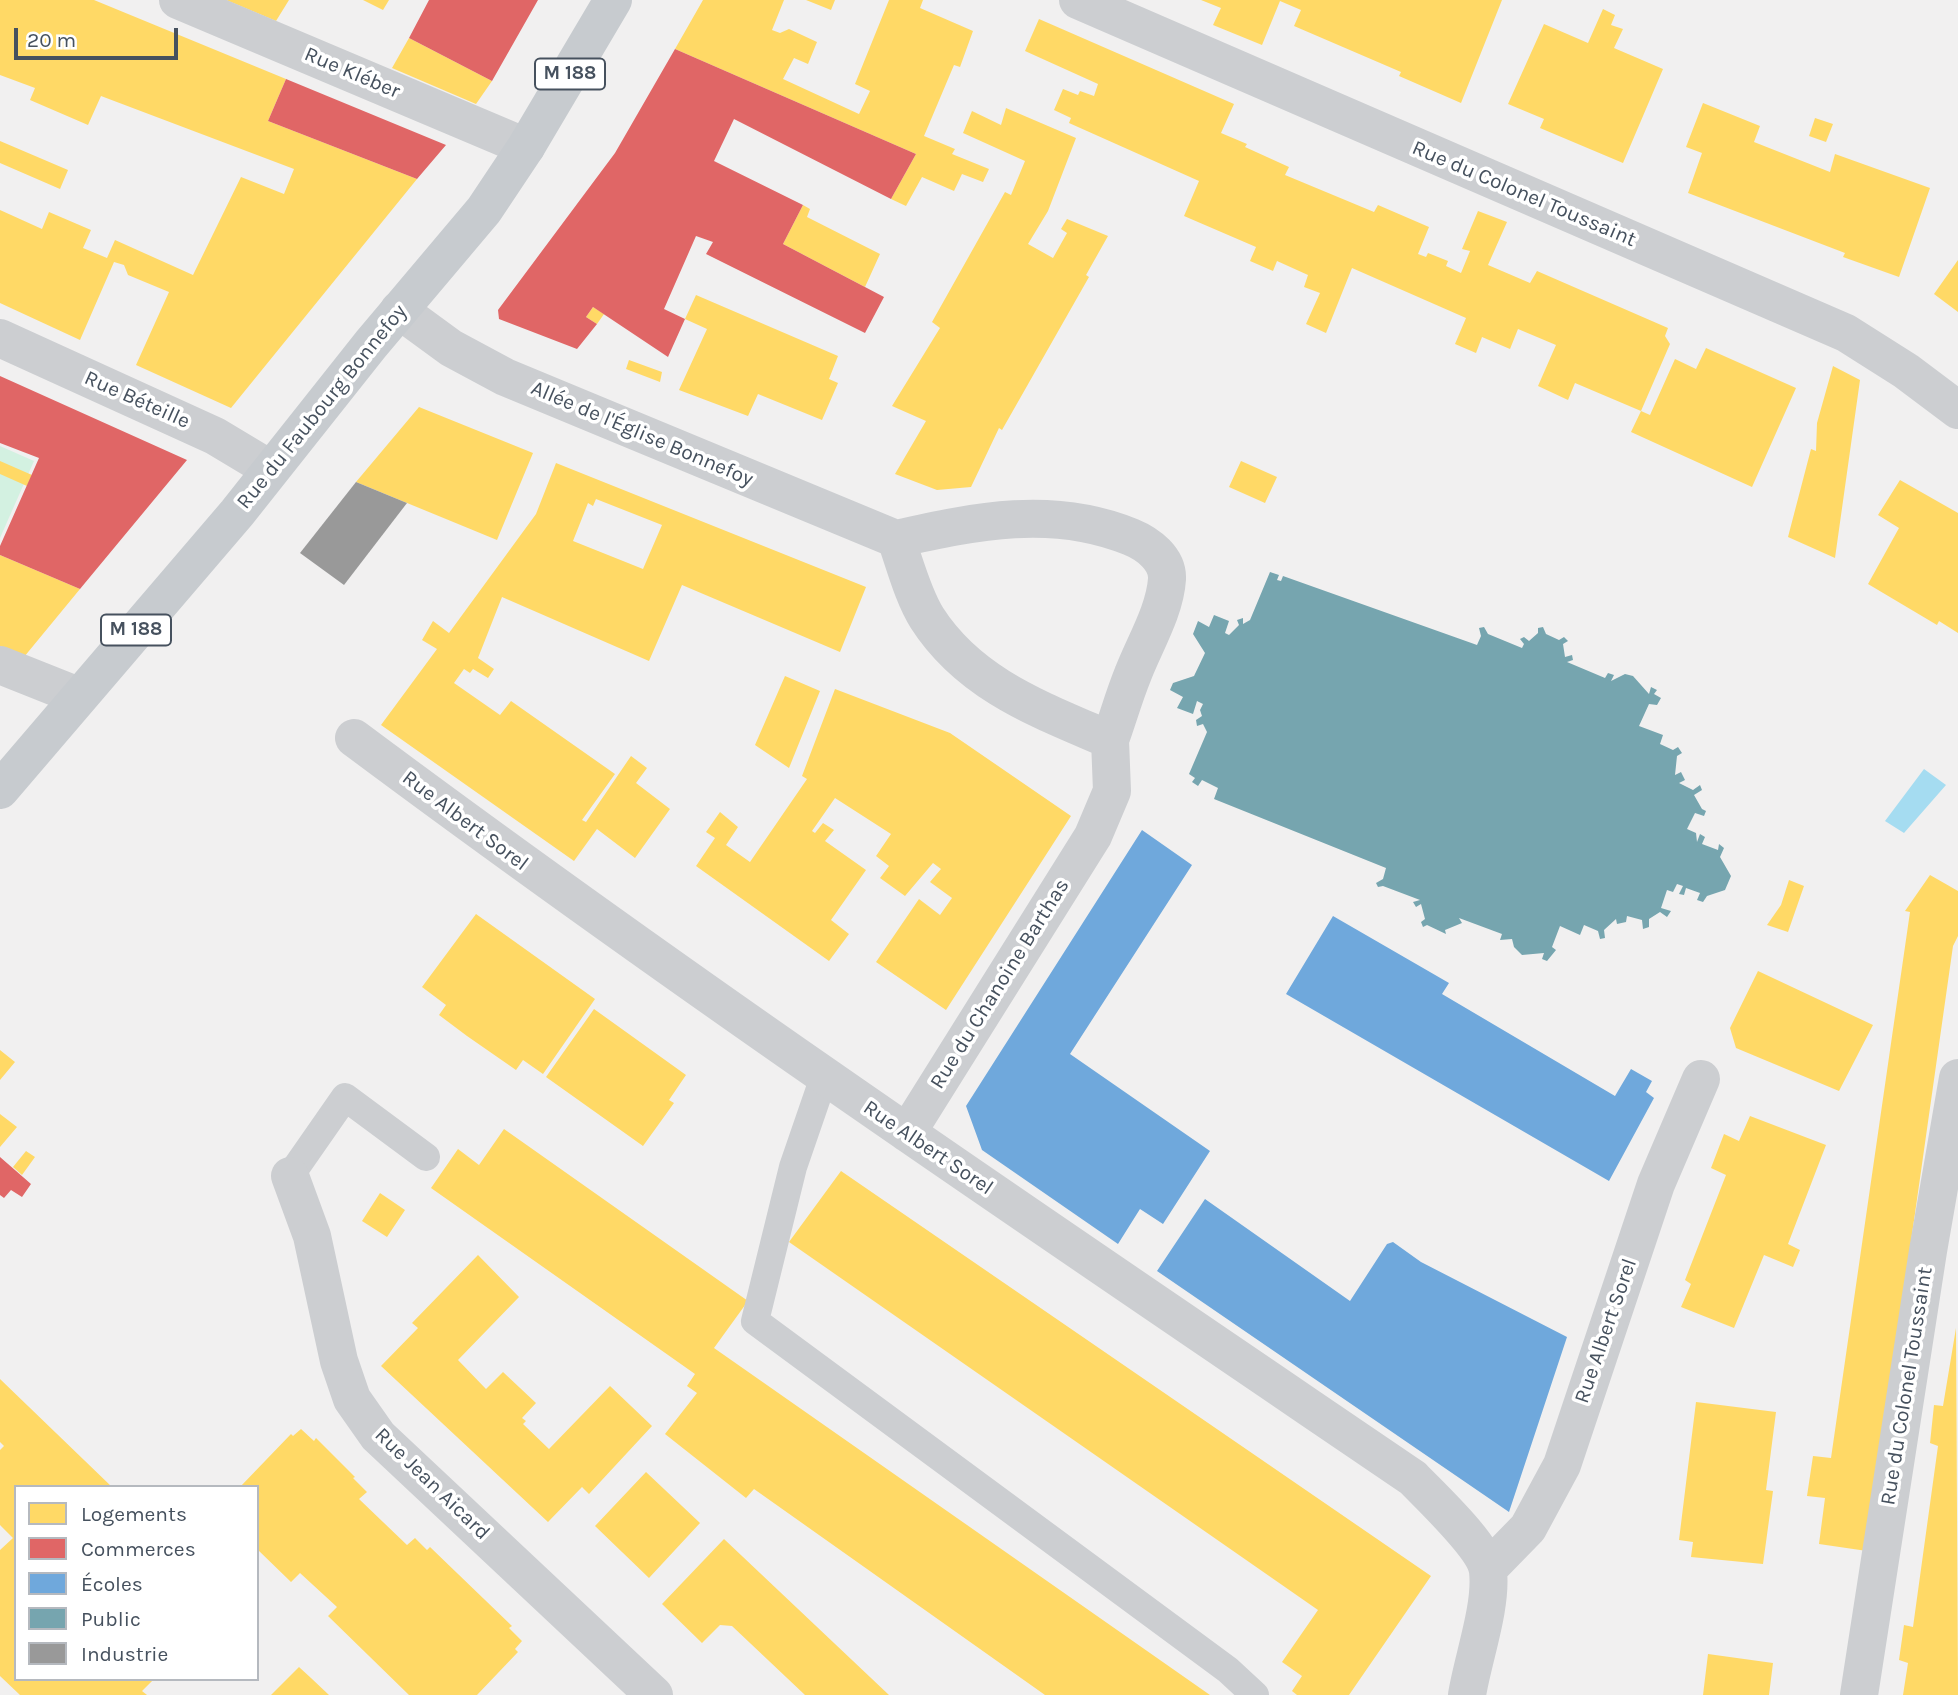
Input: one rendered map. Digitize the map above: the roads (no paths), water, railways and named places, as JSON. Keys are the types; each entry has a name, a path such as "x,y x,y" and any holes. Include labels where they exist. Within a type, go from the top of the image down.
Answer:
{"main road":[{"name":"Rue du Faubourg Bonnefoy","path":"0,790 237,513 399,310 484,210 526,146 613,0"}],"street":[{"name":"Rue Kléber","path":"178,0 526,146"},
{"name":"Rue du Colonel Toussaint","path":"1078,0 1846,333 1906,371 1958,410"},
{"name":"Allée de l'Église Bonnefoy","path":"399,310 450,348 505,377 896,539"},
{"name":"Rue Béteille","path":"0,338 215,436 270,470"},
{"path":"1013,517 1074,520 1109,528 1142,542 1161,558 1168,577 1160,607 1131,678 1110,740 1011,697 965,664 926,618 896,539 1013,517"},
{"path":"0,665 78,696"},
{"name":"Rue Albert Sorel","path":"354,738 548,883 824,1077 1413,1478 1462,1529 1488,1569 1528,1528 1562,1465 1656,1184 1701,1079"},
{"name":"Rue du Chanoine Barthas","path":"907,1133 1093,836 1112,791 1110,740"},
{"name":"Rue du Colonel Toussaint","path":"1859,1695 1928,1251 1958,1078"},
{"name":"Rue Jean Aicard","path":"290,1177 312,1236 339,1361 352,1399 378,1436 654,1695"},
{"path":"1467,1695 1485,1603 1488,1569"}],"lane":[{"path":"824,1077 793,1167 755,1321 1228,1670 1255,1695"},
{"path":"290,1177 345,1097 426,1157"}],"water":[{"path":"1924,769 1946,785 1904,833 1885,821"}]}
